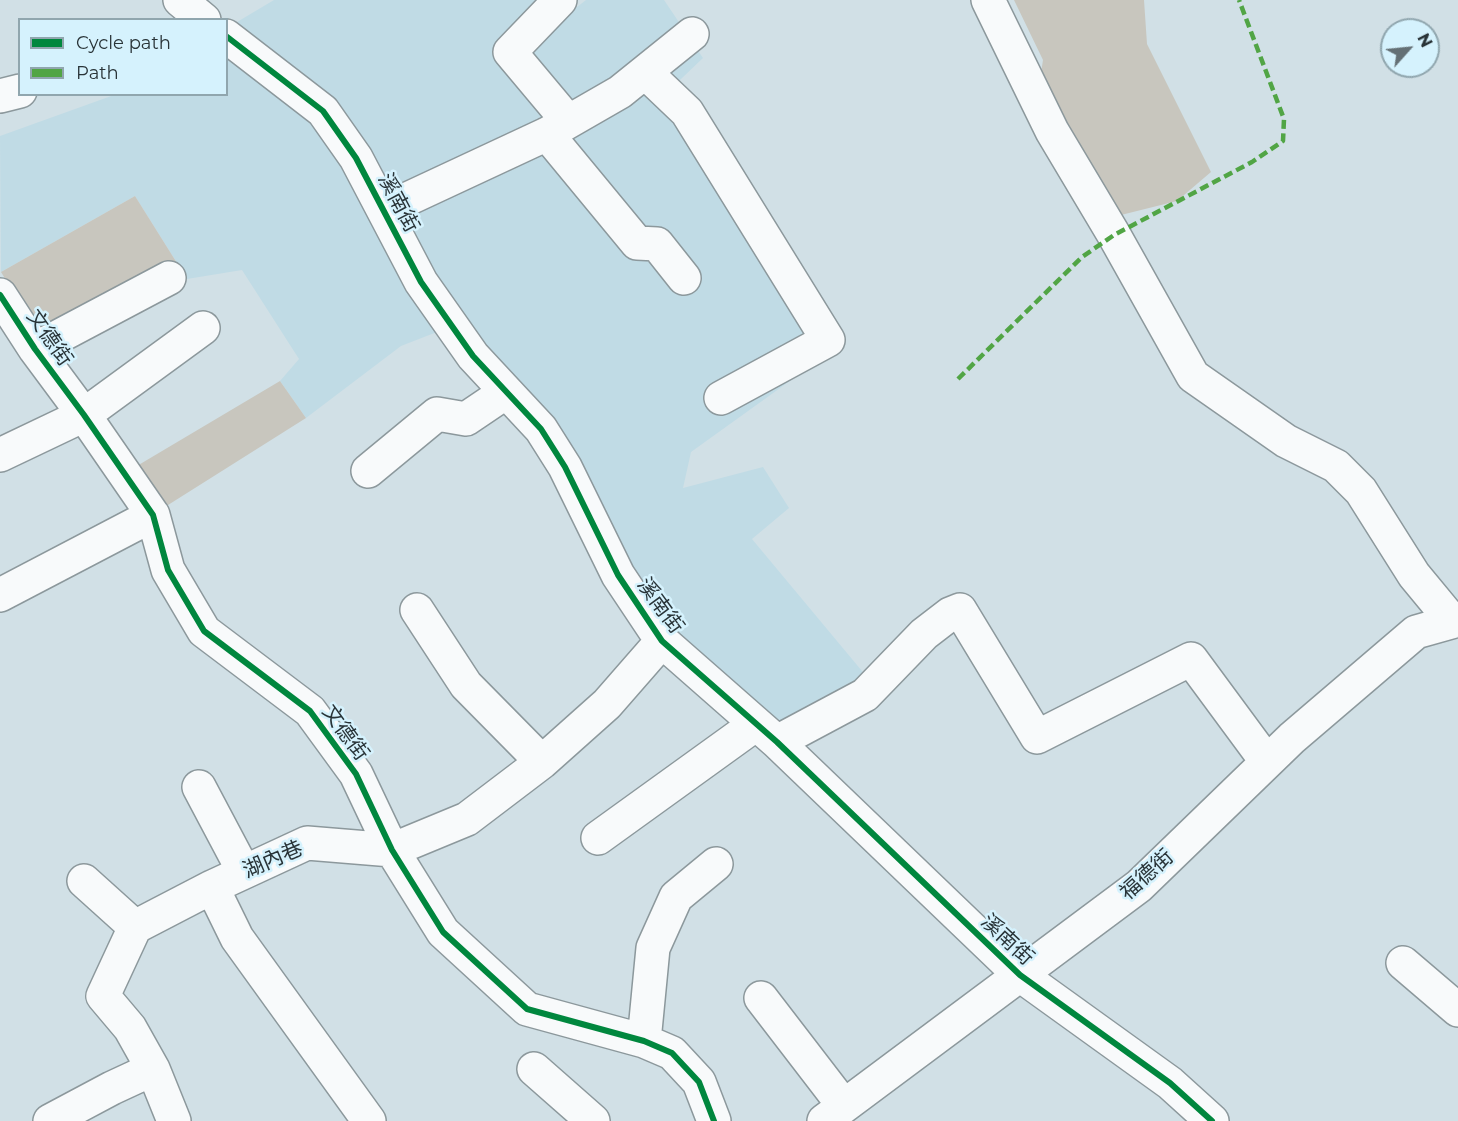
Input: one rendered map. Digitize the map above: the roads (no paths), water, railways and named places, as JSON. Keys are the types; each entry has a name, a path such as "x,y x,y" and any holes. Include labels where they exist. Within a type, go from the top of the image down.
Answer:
{"street":[{"path":"560,0 510,52 557,127 638,243 657,244 684,278"},
{"path":"988,0 1052,131 1114,235 1193,376 1286,441 1336,466 1361,491 1414,575 1455,621"},
{"path":"384,210 557,127 620,92 692,34"},
{"name":"溪南街","path":"228,38 323,111 356,158 422,282 473,356 541,429 566,467 618,575 662,641 767,733 1020,975 1170,1083 1212,1121"},
{"path":"645,72 687,111 828,340 721,398"},
{"path":"0,96 18,91"},
{"path":"35,350 169,278"},
{"name":"文德街","path":"0,295 35,350 84,415 153,514 168,570 204,631 310,711 356,774 392,850 443,932 527,1009 644,1041 672,1053 699,1082 714,1121"},
{"path":"0,456 84,415 203,328"},
{"path":"368,471 437,414 466,419 506,392"},
{"path":"0,595 153,514"},
{"path":"417,610 466,685 542,762"},
{"path":"598,838 767,733 865,695 924,634 960,610 1037,737 1191,659 1267,762"},
{"name":"福德街","path":"834,1114 1139,886 1292,738 1416,632 1455,621"},
{"name":"湖內巷","path":"135,927 212,887 307,843 392,850 467,819 542,762 608,704 662,641"},
{"path":"200,787 244,872"},
{"path":"644,1041 653,948 676,897 716,864"},
{"path":"84,881 135,927 103,996 130,1028 153,1069 174,1121"},
{"path":"212,887 237,938 369,1121"},
{"path":"1403,963 1458,1010"},
{"path":"761,998 834,1114"},
{"path":"50,1121 153,1069"},
{"path":"534,1069 592,1121"}]}
